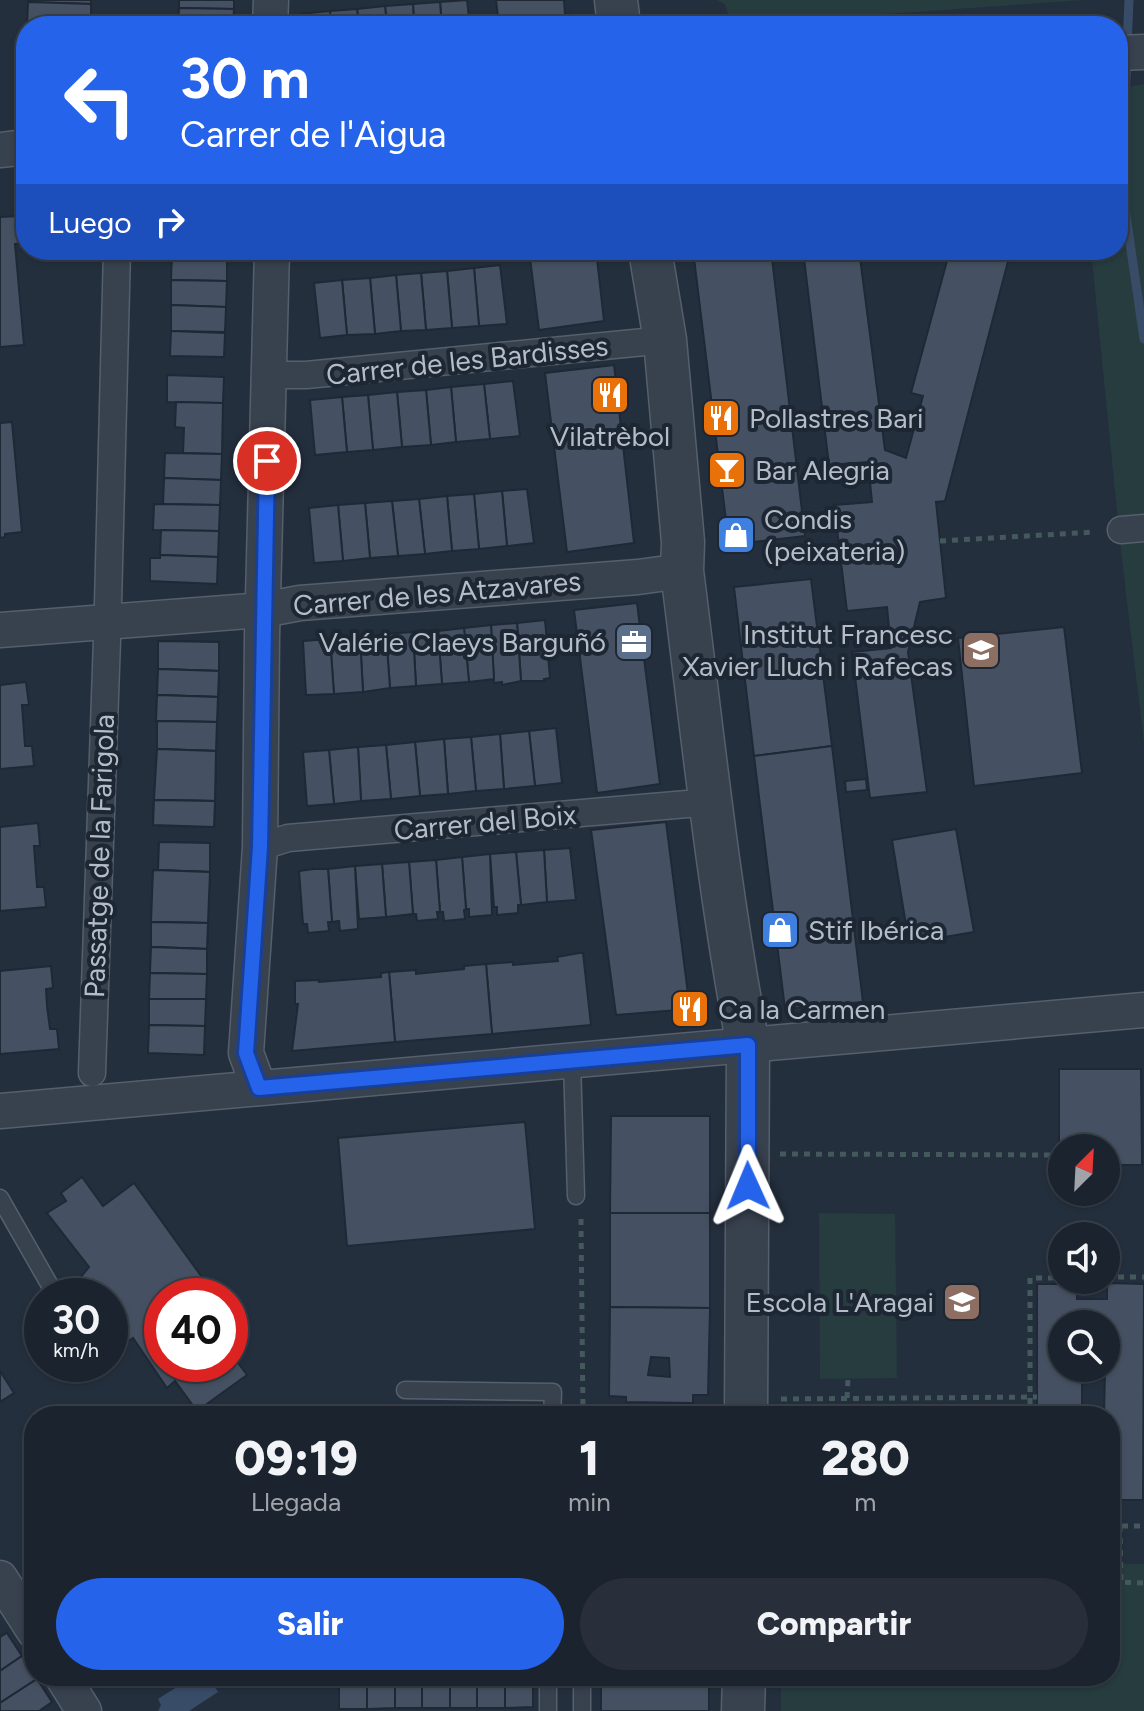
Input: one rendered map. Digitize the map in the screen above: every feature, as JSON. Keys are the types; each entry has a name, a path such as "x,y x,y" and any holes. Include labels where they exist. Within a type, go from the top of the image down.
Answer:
{"street":[{"path":"108,604 117,260"},
{"path":"259,1088 246,1053 260,847 272,260"},
{"path":"652,260 665,340 683,542 682,571 737,990 748,1045 759,1406"},
{"name":"Carrer de les Bardisses","path":"269,375 306,375 665,340"},
{"name":"Carrer de les Atzavares","path":"0,630 263,610 300,603 682,571"},
{"name":"Passatge de la Farigola","path":"92,1073 107,639"},
{"name":"Carrer del Boix","path":"260,847 288,838 711,802"},
{"path":"0,1111 1144,1010"},
{"path":"0,1578 24,1615"},
{"path":"68,1686 84,1711"},
{"path":"743,1711 744,1686"}],"lane":[{"path":"572,1061 578,1201"},
{"path":"0,1198 46,1278"},
{"path":"405,1390 553,1392 552,1406"},
{"path":"548,1686 548,1711"},
{"path":"582,1686 582,1711"}],"path":[{"path":"940,541 1132,529"},
{"path":"779,1154 1048,1155"},
{"path":"578,1201 583,1406"},
{"path":"1120,1277 1144,1277"},
{"path":"1032,1406 1030,1278 1048,1278"},
{"path":"847,1398 848,1378"},
{"path":"777,1406 847,1398 1034,1397"},
{"path":"1144,1526 1120,1526 1121,1582 1144,1583"}],"green space":[{"path":"717,0 1083,0 858,16 729,16 725,4"},
{"path":"1144,84 1144,743 1092,260 1128,260 1128,87"},
{"path":"819,1213 895,1214 897,1378 820,1379"},
{"path":"1120,1564 1144,1564 1144,1711 781,1711 781,1686 1120,1686"}],"water":[{"path":"178,1686 214,1686 218,1692 189,1711 158,1711 161,1705 158,1699"}],"building":[{"path":"91,0 91,4 28,2"},
{"path":"179,0 234,0 234,9 179,8"},
{"path":"467,0 469,16 441,16 440,2"},
{"path":"496,0 564,0 565,14 569,16 498,16"},
{"path":"28,2 91,4 91,16 27,16"},
{"path":"440,2 441,16 414,16 413,4"},
{"path":"413,4 414,16 386,16 385,6"},
{"path":"385,6 386,16 358,16 357,9"},
{"path":"179,8 234,9 234,16 179,16"},
{"path":"357,9 358,16 330,16 330,11"},
{"path":"330,11 330,16 299,16"},
{"path":"16,216 15,244 24,345 0,347 0,217"},
{"path":"172,260 227,260 227,281 171,280"},
{"path":"530,260 597,260 604,321 539,330"},
{"path":"694,260 772,260 805,536 729,545"},
{"path":"804,260 860,260 885,450 906,458 923,396 911,393 947,260 1008,260 945,501 936,502 946,598 920,602 908,652 927,792 870,798 852,652 891,648 887,607 847,611 834,505 872,502 868,462 829,465"},
{"path":"500,265 507,324 479,326 474,268"},
{"path":"474,268 479,326 452,328 447,271"},
{"path":"447,271 452,328 426,330 421,273"},
{"path":"421,273 426,330 401,331 396,275"},
{"path":"396,275 401,331 375,334 370,278"},
{"path":"370,278 375,334 347,335 342,280"},
{"path":"171,280 227,281 226,307 171,305"},
{"path":"342,280 347,335 320,338 314,283"},
{"path":"171,305 226,307 225,332 171,331"},
{"path":"171,331 225,333 224,357 170,356"},
{"path":"614,365 634,543 567,552 545,373"},
{"path":"167,375 224,377 223,403 167,402"},
{"path":"513,381 520,436 490,439 484,384"},
{"path":"484,384 490,439 456,442 451,387"},
{"path":"451,387 456,442 431,445 426,390"},
{"path":"426,390 431,445 402,447 397,392"},
{"path":"397,392 402,447 373,450 368,395"},
{"path":"368,395 373,450 347,452 342,397"},
{"path":"342,397 347,452 315,455 310,400"},
{"path":"176,402 223,403 222,454 183,453 184,428 175,427"},
{"path":"12,422 22,532 5,534 0,538 0,423"},
{"path":"165,453 222,454 221,480 164,478"},
{"path":"164,478 221,480 220,505 163,504"},
{"path":"527,489 534,543 507,546 502,491"},
{"path":"502,491 507,546 479,549 474,494"},
{"path":"474,494 479,549 452,551 447,496"},
{"path":"447,496 452,551 425,554 419,499"},
{"path":"419,499 425,554 398,556 392,501"},
{"path":"392,501 398,556 370,558 365,503"},
{"path":"365,503 370,558 343,561 338,505"},
{"path":"154,504 220,505 219,531 153,530"},
{"path":"338,505 343,561 314,563 309,508"},
{"path":"161,530 219,531 218,557 160,555"},
{"path":"160,555 218,557 217,584 150,581 150,558 160,558"},
{"path":"811,579 832,746 754,756 734,587"},
{"path":"637,603 660,784 597,793 574,610"},
{"path":"545,620 550,678 545,681 521,681 517,623"},
{"path":"517,623 521,681 502,685 502,682 494,683 491,625"},
{"path":"491,625 494,679 469,682 464,628"},
{"path":"1064,627 1082,773 974,786 958,638"},
{"path":"464,628 469,682 442,684 438,631"},
{"path":"438,630 442,684 416,686 413,632"},
{"path":"413,632 416,686 390,688 386,634"},
{"path":"386,634 390,688 363,692 360,637"},
{"path":"360,637 363,692 334,694 330,639"},
{"path":"330,639 334,694 306,695 303,641"},
{"path":"158,641 219,642 219,671 158,669"},
{"path":"158,641 219,642 219,671 158,669"},
{"path":"158,669 219,671 218,697 157,695"},
{"path":"158,669 219,671 218,697 157,695"},
{"path":"26,682 29,705 22,705 25,746 32,746 34,766 0,769 0,685"},
{"path":"157,695 218,697 217,722 156,721"},
{"path":"157,695 218,697 217,722 156,721"},
{"path":"157,721 217,722 216,751 157,749"},
{"path":"157,721 217,722 216,751 157,749"},
{"path":"556,728 562,783 535,786 529,731"},
{"path":"529,731 535,786 504,789 500,734"},
{"path":"500,734 504,789 476,791 471,737"},
{"path":"471,737 476,791 448,794 444,739"},
{"path":"444,739 448,794 420,796 415,742"},
{"path":"415,742 420,796 391,799 386,745"},
{"path":"386,745 391,799 361,801 358,747"},
{"path":"832,746 863,1002 785,1009 754,756"},
{"path":"358,747 361,801 334,804 329,750"},
{"path":"157,749 216,751 215,801 154,800"},
{"path":"157,749 216,751 215,801 154,800"},
{"path":"329,750 334,804 307,806 303,752"},
{"path":"866,779 867,790 846,792 845,781"},
{"path":"154,800 215,801 214,827 153,825"},
{"path":"154,800 215,801 214,827 153,825"},
{"path":"666,822 690,1009 616,1015 591,830"},
{"path":"38,823 40,846 34,846 37,887 44,887 46,907 0,911 0,827"},
{"path":"956,829 974,932 909,943 892,840"},
{"path":"159,842 210,843 210,872 158,870"},
{"path":"159,842 210,843 210,872 158,870"},
{"path":"570,848 576,900 547,902 544,850"},
{"path":"544,850 547,902 521,905 516,852"},
{"path":"516,852 521,905 518,905 518,913 497,915 490,854"},
{"path":"490,854 492,915 469,917 462,857"},
{"path":"462,857 465,919 444,921 443,912 440,912 436,860"},
{"path":"436,860 438,919 417,921 416,914 413,914 409,862"},
{"path":"409,862 413,914 386,917 382,864"},
{"path":"382,864 386,917 359,919 355,866"},
{"path":"355,866 358,929 340,931 339,921 332,922 328,869"},
{"path":"328,869 332,922 328,922 329,931 308,933 307,924 303,924 299,871"},
{"path":"153,870 210,872 208,923 151,922"},
{"path":"153,870 210,872 208,923 151,922"},
{"path":"151,922 208,923 207,949 151,947"},
{"path":"151,922 208,923 207,949 151,947"},
{"path":"151,947 207,949 207,974 150,973"},
{"path":"151,947 207,949 207,974 150,973"},
{"path":"583,953 591,1025 492,1034 486,964 558,961 557,957"},
{"path":"486,964 492,1034 395,1042 389,972 416,970 416,974"},
{"path":"51,966 53,988 46,989 47,1006 50,1029 57,1029 59,1049 0,1054 0,971"},
{"path":"389,972 395,1042 292,1051 298,1004 295,1004 295,981 381,977 381,973"},
{"path":"150,973 207,974 206,999 149,999"},
{"path":"149,999 206,999 205,1026 149,1025"},
{"path":"149,1025 205,1026 204,1055 148,1053"},
{"path":"1059,1069 1141,1069 1142,1165 1120,1165 1120,1134 1059,1134"},
{"path":"611,1116 710,1116 710,1213 610,1213"},
{"path":"525,1122 535,1229 347,1246 338,1138"},
{"path":"82,1177 103,1206 134,1183 203,1278 144,1278 144,1354 133,1338 128,1341 128,1278 80,1278 89,1267 47,1213 66,1201 61,1193"},
{"path":"610,1213 710,1213 710,1308 610,1307"},
{"path":"1120,1283 1144,1284 1143,1500 1120,1500 1120,1406 1104,1406 1105,1382 1120,1382 1120,1310 1048,1310 1048,1382 1082,1382 1082,1406 1037,1406 1037,1284 1048,1284 1048,1294 1077,1294 1077,1299 1107,1299 1107,1294 1120,1294"},
{"path":"610,1307 710,1308 708,1395 693,1395 693,1403 626,1402 626,1397 609,1396","holes":["651,1357 669,1358 670,1377 648,1375"]},
{"path":"0,1371 14,1393 0,1402"},
{"path":"176,1382 237,1382 204,1406 193,1406"},
{"path":"7,1633 22,1656 0,1671 0,1637"},
{"path":"22,1656 24,1659 26,1686 0,1703 0,1671"},
{"path":"26,1686 42,1686 52,1702 39,1711 0,1711 0,1703"},
{"path":"339,1686 367,1686 367,1709 339,1709"},
{"path":"367,1686 395,1686 395,1708 367,1709"},
{"path":"395,1686 422,1686 422,1708 395,1708"},
{"path":"422,1686 450,1686 450,1708 422,1708"},
{"path":"450,1686 477,1686 477,1708 450,1708"},
{"path":"477,1686 505,1686 505,1708 477,1708"},
{"path":"505,1686 533,1686 533,1707 505,1708"},
{"path":"601,1686 709,1686 709,1711 601,1711"}],"waterway":[{"path":"1128,22 1129,0"},
{"path":"1128,229 1144,339"}],"place":[{"name":"Vilatrèbol","path":"610,395"},
{"name":"Pollastres Bari","path":"721,418"},
{"name":"Bar Alegria","path":"727,470"},
{"name":"Condis (peixateria)","path":"736,535"},
{"name":"Valérie Claeys Barguñó","path":"634,642"},
{"name":"Institut Francesc Xavier Lluch i Rafecas","path":"981,650"},
{"name":"Stif Ibérica","path":"780,930"},
{"name":"Ca la Carmen","path":"690,1009"},
{"name":"Escola L'Aragai","path":"962,1302"}],"route":[{"path":"267,461 260,847 246,1053 259,1088 748,1045 748,1186"}]}
